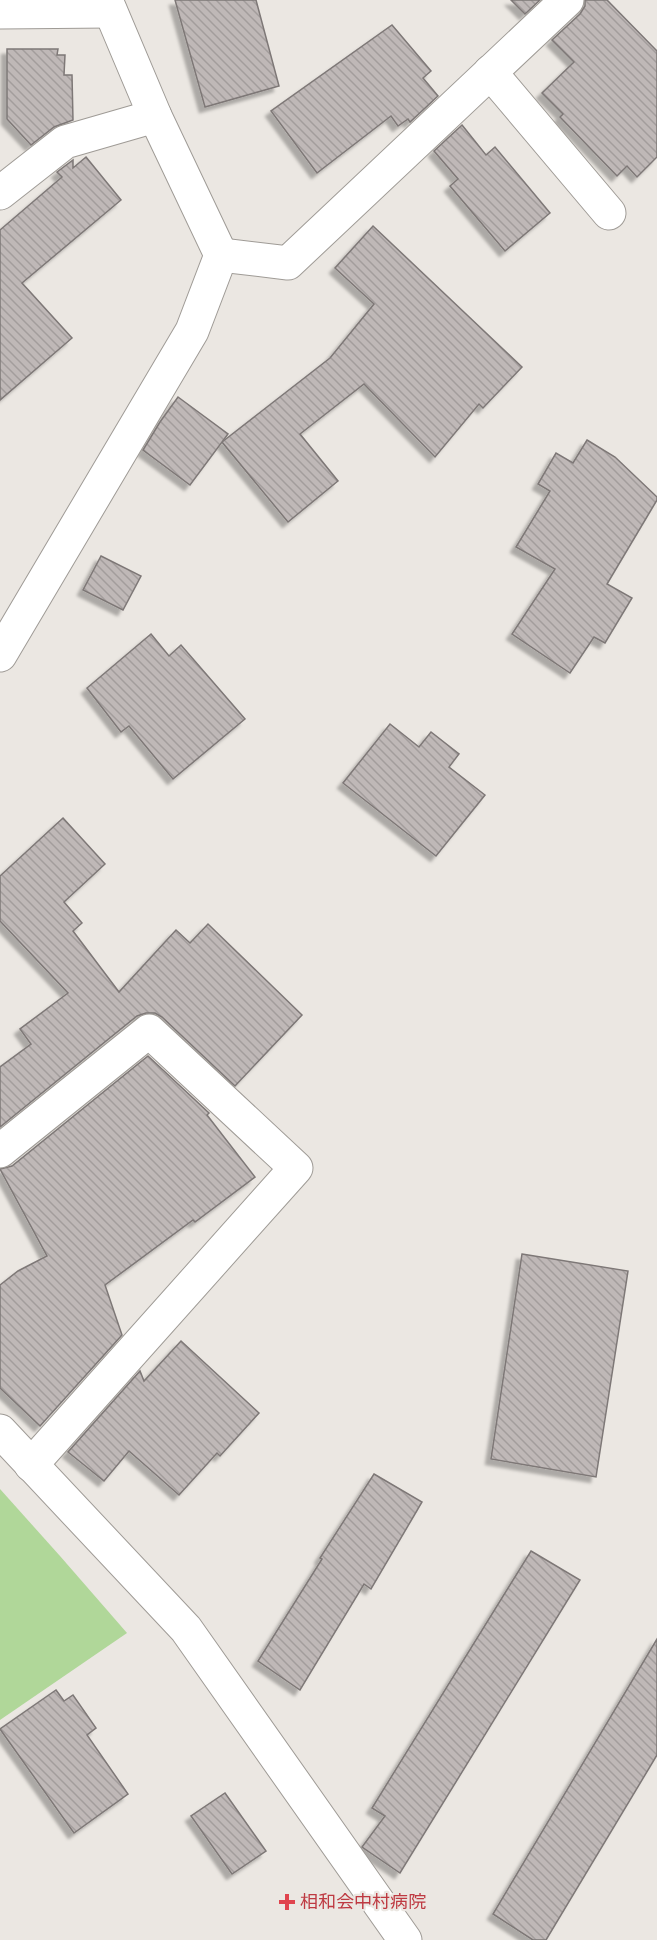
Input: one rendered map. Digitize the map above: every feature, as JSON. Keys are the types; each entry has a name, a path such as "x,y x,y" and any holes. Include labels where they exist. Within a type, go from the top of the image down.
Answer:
{"street":[{"path":"221,255 288,263 567,0"},
{"path":"0,12 108,6 155,116 221,255 192,331 0,655"},
{"path":"490,72 609,213"},
{"path":"0,193 65,142 155,116"},
{"path":"0,1151 149,1031 297,1167 31,1465"},
{"path":"0,1431 186,1629 405,1940"}],"green space":[{"path":"0,1489 127,1633 0,1720"}],"building":[{"path":"175,0 256,0 279,86 205,107"},
{"path":"511,0 540,0 525,14"},
{"path":"585,0 607,0 657,51 657,157 637,177 627,166 617,176 560,117 563,114 542,93 574,62 552,40 580,14 585,6"},
{"path":"392,25 431,71 423,78 438,96 410,122 408,119 398,126 391,116 317,173 271,111"},
{"path":"7,49 58,49 57,55 65,55 64,75 72,75 73,120 54,127 31,145 7,119"},
{"path":"462,125 486,155 495,147 550,213 505,251 450,186 458,179 434,151"},
{"path":"86,157 121,200 22,283 72,338 0,400 0,230 62,177 57,172 73,160 73,168"},
{"path":"373,226 522,367 483,408 479,404 435,457 364,384 300,434 338,481 288,522 222,442 330,358 374,304 335,268"},
{"path":"178,397 228,434 190,485 143,450"},
{"path":"587,440 615,457 657,497 657,500 607,584 632,598 605,643 594,637 570,673 512,634 555,569 516,547 550,491 538,484 556,453 573,463"},
{"path":"101,556 141,576 123,610 83,590"},
{"path":"151,634 169,656 181,645 245,719 173,779 129,726 121,732 87,688"},
{"path":"390,724 419,747 431,732 459,754 449,767 485,795 436,856 343,783"},
{"path":"63,818 105,864 64,902 82,923 73,931 119,992 176,930 190,943 208,924 302,1015 235,1086 162,1017 155,1013 146,1013 137,1016 0,1127 0,1067 31,1044 20,1029 68,993 0,921 0,876"},
{"path":"148,1056 209,1113 207,1115 255,1177 105,1285 122,1335 40,1426 0,1388 0,1285 18,1271 47,1256 0,1169 12,1166"},
{"path":"522,1254 628,1271 596,1477 491,1459"},
{"path":"181,1341 259,1413 220,1456 217,1453 179,1495 129,1451 104,1481 68,1452 140,1371 144,1381"},
{"path":"374,1474 422,1502 371,1589 364,1584 300,1690 258,1661"},
{"path":"531,1551 580,1580 400,1873 362,1847 385,1816 372,1808"},
{"path":"657,1639 657,1755 546,1940 533,1940 493,1914"},
{"path":"56,1690 64,1701 73,1695 96,1728 87,1735 128,1794 74,1833 0,1729"},
{"path":"225,1793 266,1851 232,1874 191,1816"}],"place":[{"name":"相和会中村病院","path":"287,1902"}]}
